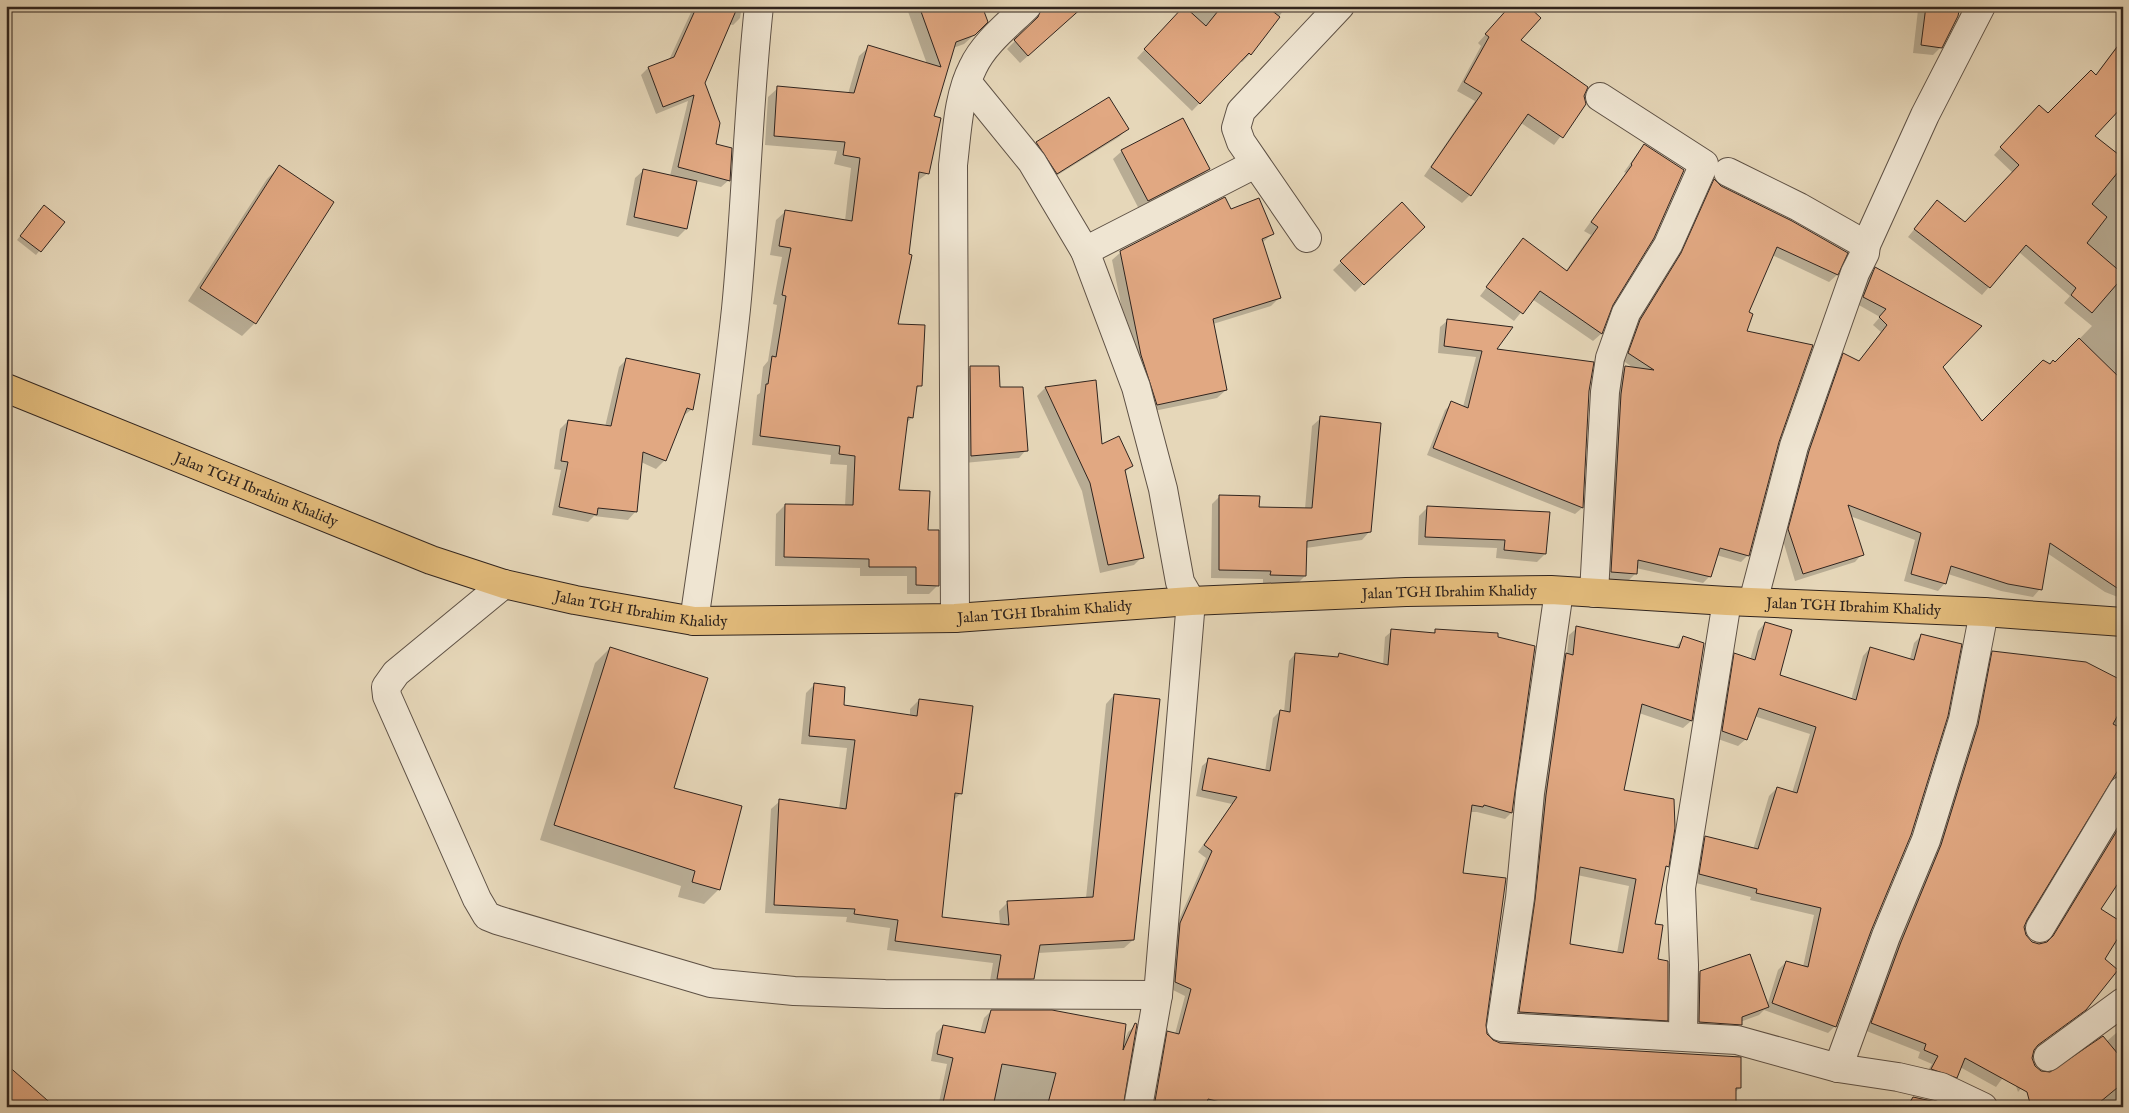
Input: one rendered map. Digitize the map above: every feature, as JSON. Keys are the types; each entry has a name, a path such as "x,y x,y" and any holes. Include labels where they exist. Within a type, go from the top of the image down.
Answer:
{"main road":[{"name":"Jalan TGH Ibrahim Khalidy","path":"6,388 431,560 504,584 575,600 694,621 955,618 1191,601 1406,592 1560,590 1740,602 1984,612 2123,622"}],"street":[{"path":"694,621 736,310 752,71 759,6"},
{"path":"1307,238 1254,164 1238,135 1237,123 1241,111 1340,6"},
{"path":"1683,1036 1684,965 1681,888 1740,602 1855,273 1865,253 1866,245 1876,219 1980,6"},
{"path":"955,618 953,165 962,99 973,65 1017,10"},
{"path":"967,82 1032,162 1085,251 1136,387 1163,489 1180,582 1191,601 1158,995 1138,1107"},
{"path":"1594,593 1604,392 1610,358 1626,313 1668,245 1704,164 1600,96"},
{"path":"1085,251 1254,164"},
{"path":"1728,172 1799,207 1866,245"},
{"path":"504,584 396,673 386,687 387,696 477,900 487,916 526,930 711,983 794,991 886,994 1158,995"},
{"path":"1560,590 1530,793 1520,898 1501,1027 1737,1040 1838,1068 1898,1077 1940,1087 1983,1107"},
{"path":"1838,1068 1886,936 1926,840 1962,720 1984,612"},
{"path":"2040,928 2123,790"},
{"path":"2048,1057 2123,1002"}],"building":[{"path":"697,6 738,6 705,83 720,123 716,144 732,148 730,181 678,167 694,95 663,107 648,67 674,57"},
{"path":"919,6 982,6 988,22 975,35 956,42 934,116 941,118 929,174 919,172 909,254 912,255 898,324 925,325 922,386 917,386 913,418 908,417 899,490 930,491 928,530 939,530 939,586 916,585 916,567 869,567 869,559 784,557 785,504 853,505 855,456 839,454 840,446 760,436 766,384 768,384 772,356 776,357 786,296 782,295 791,248 779,246 785,210 852,221 860,158 843,155 845,142 774,136 777,86 854,93 868,45 941,67"},
{"path":"1042,6 1084,6 1028,56 1014,40 1038,17"},
{"path":"1184,6 1206,26 1222,6 1266,6 1280,17 1251,55 1249,53 1200,104 1144,49"},
{"path":"1510,6 1528,6 1541,18 1521,40 1588,87 1584,96 1586,104 1563,138 1528,114 1471,196 1431,167 1482,93 1464,82 1489,37 1485,34"},
{"path":"1926,6 1960,6 1958,16 1942,48 1921,45"},
{"path":"2123,39 2123,106 2095,136 2123,158 2123,166 2092,204 2107,217 2087,243 2123,274 2123,277 2092,313 2071,295 2076,288 2026,245 1990,288 1914,229 1937,200 1965,222 2019,165 2000,147 2039,105 2048,113 2091,70 2096,75"},
{"path":"1109,97 1129,129 1057,174 1036,142"},
{"path":"1183,118 1210,169 1148,201 1121,150"},
{"path":"1644,144 1684,170 1654,238 1613,305 1602,334 1540,291 1523,314 1486,287 1523,238 1567,271 1598,227 1591,222 1632,165"},
{"path":"279,165 334,202 256,324 200,288"},
{"path":"643,169 697,181 687,229 634,217"},
{"path":"1714,179 1721,186 1792,221 1848,253 1838,275 1777,247 1749,312 1753,314 1747,331 1813,345 1779,442 1749,556 1720,548 1711,577 1638,560 1637,574 1611,572 1621,394 1625,366 1654,370 1628,353 1640,320 1681,253"},
{"path":"1225,197 1231,209 1259,198 1274,234 1262,239 1281,298 1213,319 1227,390 1157,405 1141,355 1120,251"},
{"path":"1402,202 1425,227 1364,285 1340,261"},
{"path":"44,205 65,222 41,252 20,236"},
{"path":"1875,267 1982,326 1943,367 1982,421 2043,360 2050,364 2053,360 2055,362 2079,338 2123,381 2123,592 2050,543 2042,590 2008,584 1951,566 1946,584 1911,574 1921,533 1848,505 1864,555 1803,574 1788,529 1809,451 1843,353 1859,361 1887,325 1879,317 1886,309 1863,297"},
{"path":"1447,319 1513,327 1497,349 1594,362 1589,391 1583,508 1433,448 1451,401 1468,408 1482,351 1444,346"},
{"path":"626,358 700,374 693,410 687,408 666,461 643,452 637,512 598,508 597,515 559,507 568,462 561,461 568,420 611,426"},
{"path":"970,366 999,366 1000,387 1023,387 1028,451 971,456"},
{"path":"1096,380 1102,444 1119,436 1133,466 1125,470 1144,558 1108,565 1090,483 1045,387"},
{"path":"1320,416 1381,423 1371,532 1307,541 1306,576 1270,575 1271,571 1219,570 1219,495 1260,496 1259,507 1312,508"},
{"path":"1427,506 1550,512 1546,554 1504,550 1505,540 1425,537"},
{"path":"1765,622 1792,630 1780,675 1856,700 1870,647 1914,660 1921,634 1962,644 1948,716 1911,835 1871,931 1836,1027 1772,1003 1786,961 1808,967 1821,908 1756,893 1757,889 1699,874 1705,836 1758,849 1777,787 1797,793 1816,727 1759,708 1747,740 1722,731 1734,653 1755,660"},
{"path":"1576,626 1679,648 1683,636 1704,643 1692,721 1642,704 1624,790 1674,799 1675,828 1669,867 1666,866 1655,924 1663,925 1658,959 1668,961 1668,1021 1519,1012 1566,653 1573,655","holes":["1580,867 1636,879 1623,953 1570,944"]},
{"path":"1391,629 1435,633 1435,629 1498,633 1498,637 1535,646 1512,813 1484,805 1483,807 1472,805 1463,873 1506,878 1486,1025 1487,1034 1493,1040 1500,1043 1741,1057 1741,1088 1736,1088 1736,1107 1652,1107 1652,1105 1601,1107 1240,1107 1208,1099 1206,1107 1154,1107 1167,1031 1179,1034 1191,989 1175,982 1180,923 1212,851 1204,845 1237,797 1202,790 1208,758 1270,771 1280,710 1290,712 1295,653 1338,657 1339,653 1388,665"},
{"path":"610,647 708,678 674,788 742,806 720,890 692,882 695,871 554,825"},
{"path":"1992,651 2086,662 2123,681 2123,706 2113,724 2123,729 2123,762 2024,927 2026,935 2032,942 2039,944 2047,942 2053,936 2123,821 2123,876 2101,909 2123,923 2123,930 2105,959 2118,970 2086,1010 2038,1045 2034,1050 2032,1058 2035,1066 2041,1071 2050,1072 2103,1036 2123,1060 2123,1083 2094,1107 2031,1107 2027,1092 1965,1058 1957,1078 1931,1069 1938,1056 1924,1050 1926,1044 1871,1023 1901,942 1941,845 1978,725"},
{"path":"814,683 845,687 844,705 917,716 919,699 973,706 962,794 955,793 942,917 1009,925 1007,901 1093,897 1114,694 1160,699 1134,940 1040,945 1034,979 997,979 1001,955 895,941 898,920 854,914 855,909 774,905 779,799 846,809 855,740 809,736"},
{"path":"1750,954 1769,1007 1742,1017 1742,1025 1699,1022 1700,971"},
{"path":"991,1010 1052,1010 1126,1024 1123,1050 1135,1023 1137,1024 1123,1107 1047,1107 1056,1073 1002,1064 993,1107 942,1107 953,1058 937,1054 943,1025 985,1033"},
{"path":"6,1064 55,1107 6,1107"},
{"path":"1913,1097 1936,1102 1946,1107 1907,1107"}]}
